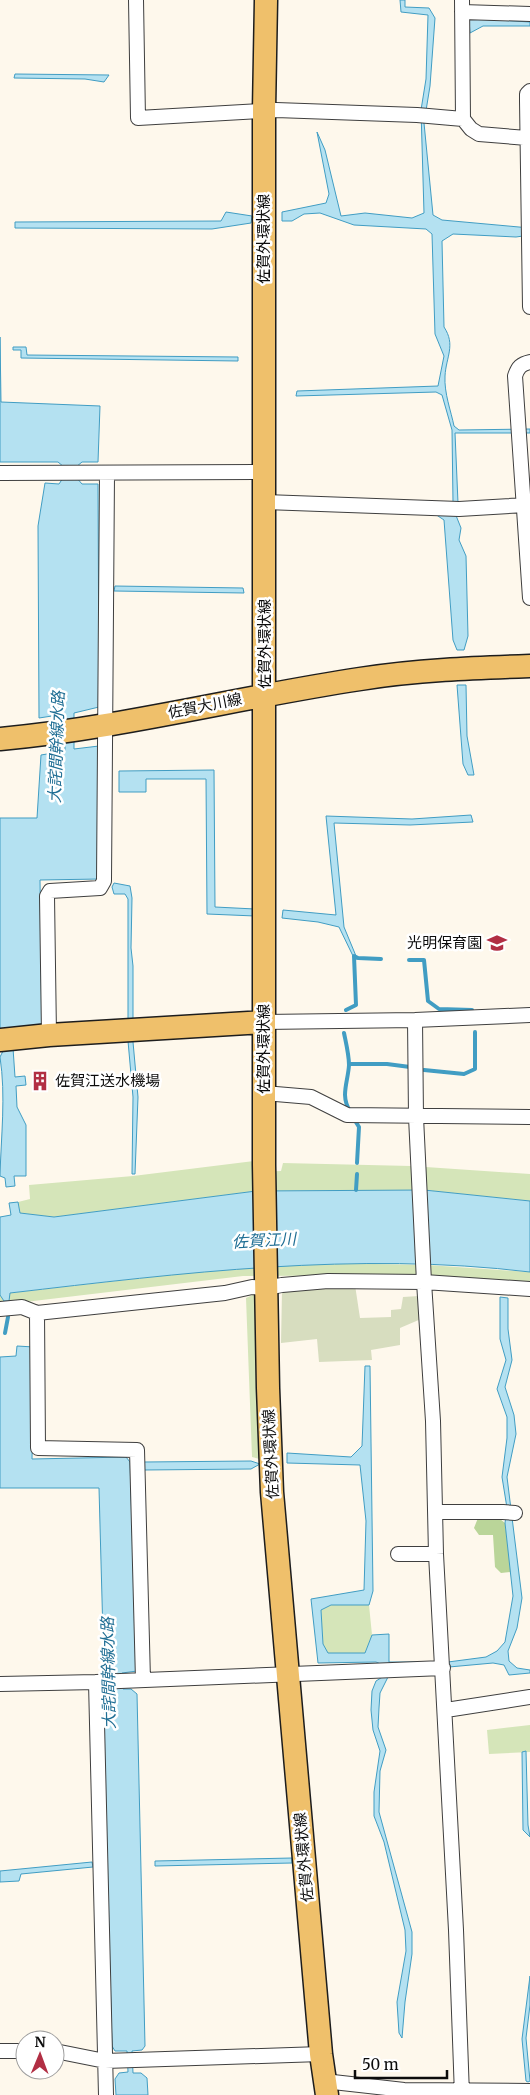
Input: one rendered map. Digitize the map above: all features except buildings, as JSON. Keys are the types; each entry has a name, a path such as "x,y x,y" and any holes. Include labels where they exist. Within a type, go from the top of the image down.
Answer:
{"main road":[{"name":"佐賀外環状線","path":"266,0 264,110 264,1165 272,1492 321,2054 326,2088"},
{"name":"佐賀大川線","path":"0,739 79,730 264,695 361,679 435,670 530,666"},
{"path":"9,1040 49,1035 264,1022"}],"street":[{"path":"136,0 138,118 264,110 422,116 463,120"},
{"path":"527,138 479,134 471,129 463,120 462,6 530,14"},
{"path":"530,92 527,94 530,307"},
{"path":"530,362 522,364 517,369 515,376 530,598"},
{"path":"0,473 265,472"},
{"path":"49,1035 46,896 50,891 100,888 104,881 107,474"},
{"path":"265,502 453,508 525,504"},
{"path":"264,1022 415,1020 530,1015"},
{"path":"415,1020 416,1117 423,1279 433,1421 436,1554 446,1710 462,2092"},
{"path":"264,1093 311,1097 352,1115 530,1117"},
{"path":"0,1309 22,1307 38,1313 225,1293 266,1283 282,1285 328,1281 423,1279 530,1289"},
{"path":"38,1313 38,1448 137,1450 143,1680"},
{"path":"436,1512 509,1512"},
{"path":"398,1554 436,1554"},
{"path":"0,1684 143,1680 442,1664"},
{"path":"96,1682 106,2095"},
{"path":"446,1710 530,1697"},
{"path":"0,2051 15,2051"},
{"path":"65,2053 105,2061 321,2054"},
{"path":"326,2088 521,2093"}],"green space":[{"path":"254,1161 254,1172 281,1171 283,1163 411,1166 530,1174 530,1201 424,1190 256,1191 54,1217 20,1213 18,1202 30,1199 29,1185 133,1176"},
{"path":"321,1263 428,1265 530,1272 530,1294 417,1275 243,1276 0,1305 0,1295 4,1301 9,1300 10,1293 196,1272"},
{"path":"355,1285 360,1318 391,1317 391,1310 401,1309 403,1297 419,1296 421,1319 400,1328 400,1345 371,1350 372,1360 319,1362 317,1339 281,1343 282,1291"},
{"path":"259,1292 263,1460 252,1457 246,1298"},
{"path":"478,1518 500,1519 505,1523 511,1572 501,1573 495,1567 493,1535 479,1535 474,1528"},
{"path":"331,1605 369,1605 372,1635 365,1653 327,1653 323,1644 321,1610"},
{"path":"530,1725 530,1752 489,1754 487,1730"}],"water":[{"path":"400,0 405,0 405,7 429,8 435,18 430,86 424,123 433,215 442,220 530,228 530,235 516,237 453,234 442,241 444,327 448,333 450,345 445,382 454,426 459,430 530,429 530,433 455,433 458,503 455,513 461,528 459,540 466,556 468,636 464,650 457,650 453,640 444,520 432,512 453,502 452,430 442,395 436,392 296,396 297,391 438,386 444,356 435,334 432,234 426,229 354,225 320,213 304,214 292,221 282,221 282,212 326,203 329,194 317,132 325,150 341,216 365,213 412,218 424,213 421,110 426,79 428,15 401,12"},
{"path":"473,17 530,22 530,26 483,26 470,33 469,20"},
{"path":"15,74 109,75 104,82 85,79 14,78"},
{"path":"226,212 252,216 251,223 212,229 15,228 15,222 221,221"},
{"path":"0,337 1,402 100,406 98,462 82,462 76,467 76,477 82,484 98,484 99,707 74,713 74,749 99,746 100,879 40,880 42,1026 13,1048 15,1077 25,1076 26,1085 16,1086 17,1107 26,1125 26,1176 14,1176 15,1186 6,1187 5,1178 0,1176 3,1101 0,1057 4,1049 0,1030 0,818 37,818 41,755 65,751 65,714 39,718 38,526 45,483 59,484 63,478 64,467 58,462 0,462"},
{"path":"13,347 26,347 27,355 238,357 238,361 21,358 21,350 13,350"},
{"path":"115,586 243,588 244,593 114,591"},
{"path":"457,685 466,685 467,736 474,775 468,775 463,764"},
{"path":"214,770 215,907 255,909 255,916 207,914 206,779 146,779 146,792 119,792 119,771"},
{"path":"471,815 473,822 410,825 334,823 344,927 356,956 353,956 339,927 318,922 282,918 283,910 336,915 326,816 412,819"},
{"path":"114,883 130,886 132,898 133,1042 138,1097 135,1174 132,1174 133,1097 128,1041 128,899 125,894 114,894 112,887"},
{"name":"佐賀江川","path":"424,1190 530,1201 530,1272 465,1266 334,1264 204,1272 75,1285 10,1293 9,1301 4,1301 0,1295 0,1217 11,1215 9,1203 18,1202 20,1213 54,1217 256,1191"},
{"path":"500,1297 508,1298 508,1329 512,1360 505,1387 514,1415 516,1434 507,1477 522,1598 517,1628 508,1651 509,1661 517,1668 530,1670 530,1673 509,1675 504,1665 493,1663 449,1667 383,1665 376,1662 318,1663 311,1599 364,1590 366,1521 360,1465 287,1463 287,1453 351,1457 362,1446 365,1366 370,1366 373,1591 369,1605 331,1605 321,1610 323,1644 328,1653 365,1653 372,1635 389,1634 389,1662 448,1662 486,1657 497,1651 505,1642 513,1596 505,1523 507,1508 502,1477 507,1438 507,1417 497,1389 506,1360 500,1339"},
{"path":"17,1346 34,1347 32,1459 126,1457 130,1462 137,1671 122,1673 123,1689 131,1689 137,1694 145,2046 142,2050 132,2051 133,2073 141,2073 147,2078 148,2095 116,2095 115,2079 119,2073 128,2072 127,2051 115,2051 112,2046 102,1698 106,1690 117,1689 116,1673 104,1672 99,1488 0,1488 0,1357 16,1356"},
{"path":"251,1461 260,1464 251,1469 144,1470 144,1462"},
{"path":"384,1676 388,1677 380,1693 378,1727 386,1750 380,1771 379,1812 412,1932 412,1954 402,2038 399,2033 397,2002 406,1951 405,1930 384,1842 374,1816 374,1792 380,1751 373,1730 372,1691 376,1681"},
{"path":"526,1751 530,1837 523,1830 522,1752"},
{"path":"292,1858 292,1863 155,1866 155,1861"},
{"path":"92,1862 93,1867 21,1874 19,1881 0,1882 0,1871"},
{"path":"530,1976 530,2005 526,2038 530,2081 528,2082 526,2081 522,2039"}],"waterway":[{"path":"346,1010 356,1005 354,956 358,958 381,959"},
{"path":"409,960 424,960 428,1001 439,1009 472,1010"},
{"path":"424,1070 464,1074 475,1069 475,1032"},
{"path":"344,1033 349,1065 345,1100 350,1111"},
{"path":"349,1064 387,1064 410,1067"},
{"path":"354,1119 359,1127 357,1163"},
{"path":"356,1190 357,1174"},
{"path":"5,1333 8,1317"}],"place":[{"name":"光明保育園","path":"497,943"},
{"name":"佐賀江送水機場","path":"40,1081"}],"water label":[{"name":"大詫間幹線水路","path":"56,747"},
{"name":"大詫間幹線水路","path":"108,1673"}]}
